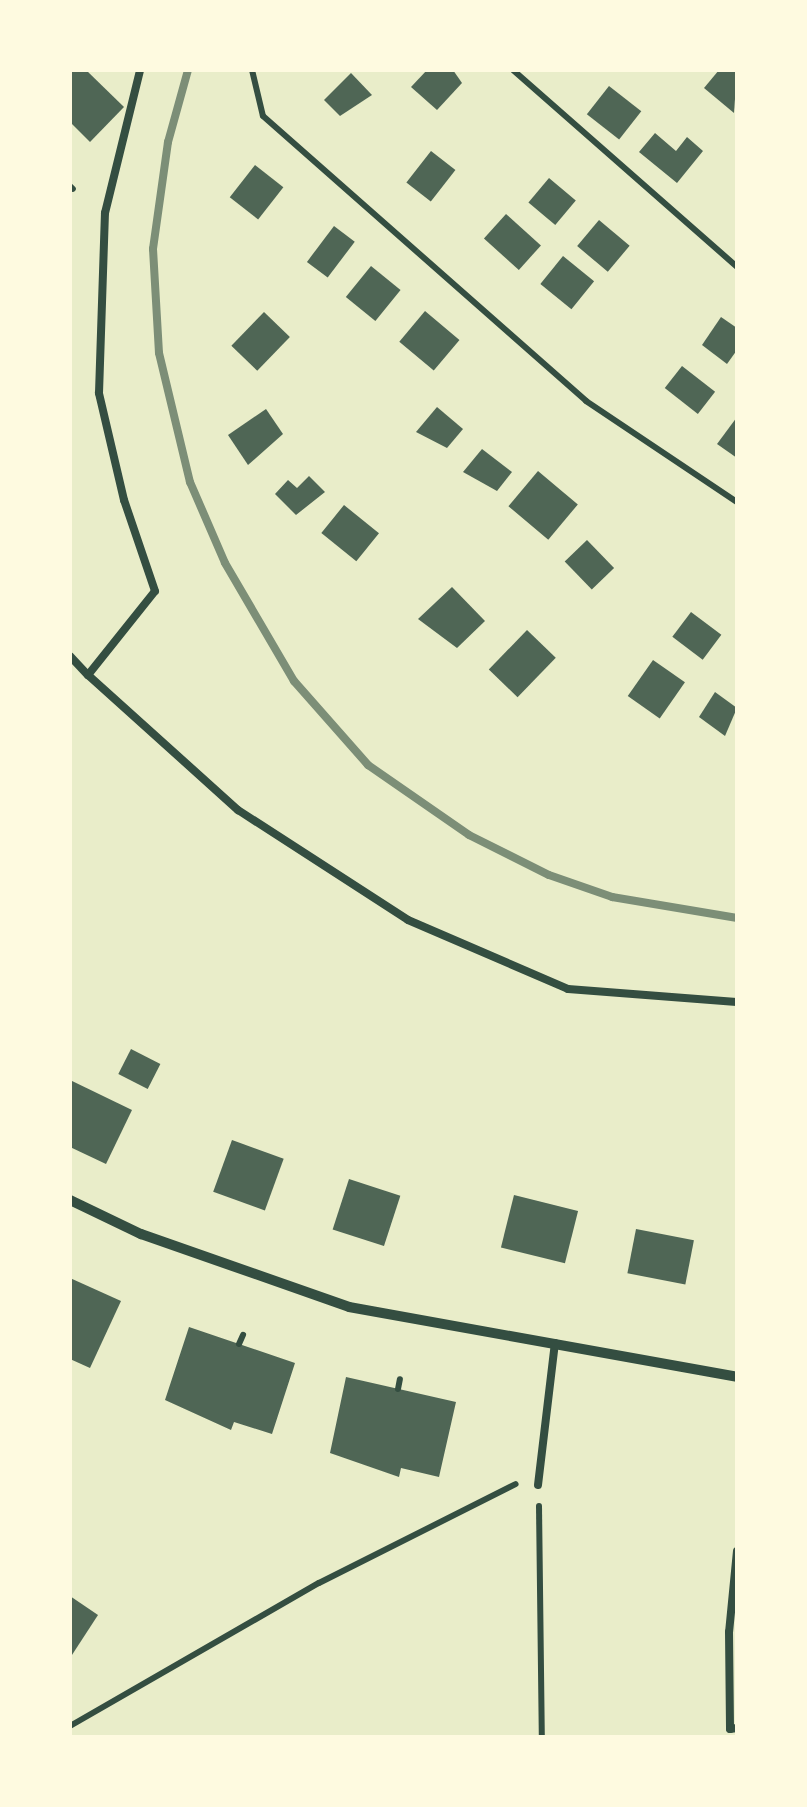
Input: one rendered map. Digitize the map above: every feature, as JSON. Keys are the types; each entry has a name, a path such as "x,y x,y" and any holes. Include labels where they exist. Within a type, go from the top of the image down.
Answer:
{"street":[{"path":"70,1200 141,1234 349,1306 737,1377"}],"lane":[{"path":"88,675 155,591 124,500 99,393 105,213 140,70"},
{"path":"70,656 238,810 408,920 568,990 737,1002"},
{"path":"538,1485 555,1343"},
{"path":"737,1551 728,1632 730,1729 737,1728"}],"path":[{"path":"252,70 263,116 586,401 737,502"},
{"path":"513,70 737,267"},
{"path":"240,1344 243,1334"},
{"path":"398,1389 400,1379"},
{"path":"70,1726 319,1583 540,1472"},
{"path":"538,1485 542,1737"}],"building":[{"path":"70,70 86,70 124,107 90,142 70,122"},
{"path":"427,70 453,70 462,83 437,110 411,87"},
{"path":"719,70 737,70 734,113 704,88"},
{"path":"351,73 372,95 340,116 324,100"},
{"path":"609,86 641,111 619,140 587,114"},
{"path":"655,133 676,151 687,137 703,151 677,183 639,152"},
{"path":"431,151 455,170 431,202 406,183"},
{"path":"255,165 283,187 258,219 230,197"},
{"path":"549,178 576,200 555,225 528,203"},
{"path":"506,214 541,245 519,270 484,239"},
{"path":"599,220 630,246 608,272 577,246"},
{"path":"334,226 355,242 328,278 307,262"},
{"path":"563,256 594,281 571,309 540,284"},
{"path":"371,266 401,290 375,321 346,297"},
{"path":"425,311 459,340 434,371 399,342"},
{"path":"264,312 290,337 257,371 231,346"},
{"path":"721,317 737,328 737,350 727,364 702,345"},
{"path":"682,366 715,392 698,414 665,388"},
{"path":"437,407 463,429 447,448 416,432"},
{"path":"266,409 283,434 248,465 228,435"},
{"path":"737,417 737,458 717,444"},
{"path":"482,449 512,472 497,491 463,472"},
{"path":"538,471 578,504 548,540 508,506"},
{"path":"309,476 325,492 296,515 275,494 288,480 297,488"},
{"path":"344,505 379,533 356,561 321,533"},
{"path":"587,540 614,568 592,590 565,562"},
{"path":"452,587 485,621 457,648 418,619"},
{"path":"691,612 721,635 703,660 672,637"},
{"path":"527,630 556,658 518,697 489,670"},
{"path":"653,660 685,682 660,718 628,696"},
{"path":"715,692 737,708 725,736 699,717"},
{"path":"131,1049 160,1064 148,1089 118,1074"},
{"path":"70,1080 132,1110 106,1164 70,1147"},
{"path":"232,1140 284,1159 265,1210 213,1192"},
{"path":"349,1179 400,1196 384,1246 333,1229"},
{"path":"514,1195 578,1211 565,1263 501,1247"},
{"path":"636,1229 694,1240 685,1284 627,1273"},
{"path":"70,1278 121,1301 90,1368 70,1359"},
{"path":"189,1327 295,1363 272,1434 234,1422 231,1430 165,1400"},
{"path":"346,1377 456,1402 439,1477 401,1468 399,1477 330,1453"},
{"path":"70,1596 98,1615 70,1658"}],"railway":[{"path":"188,70 168,142 153,249 159,353 190,482 225,563 294,681 368,765 469,835 549,875 612,897 737,918"}]}
